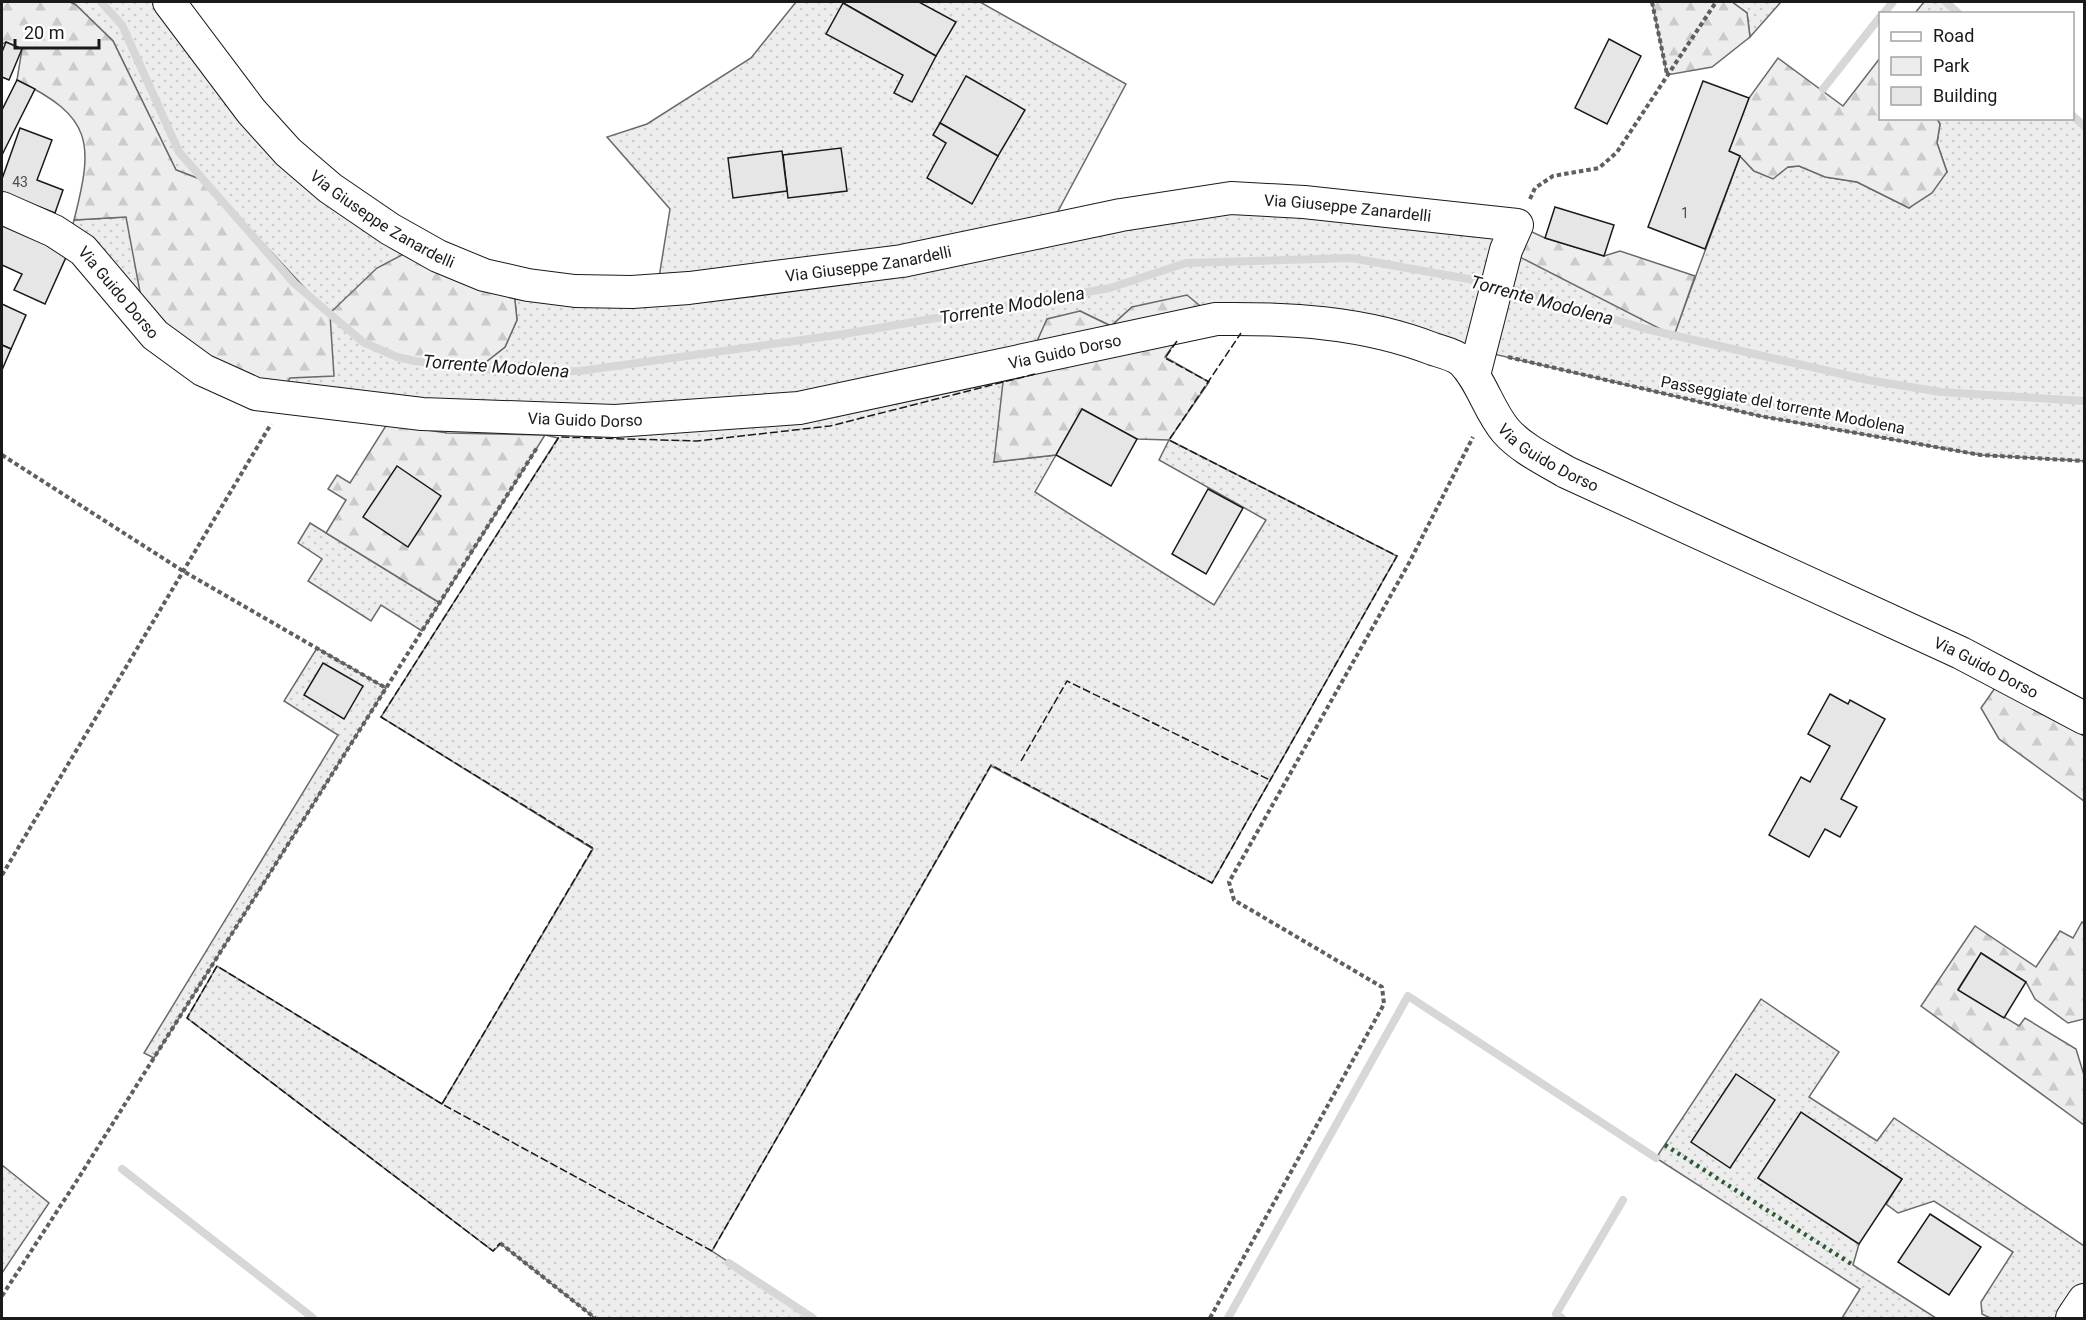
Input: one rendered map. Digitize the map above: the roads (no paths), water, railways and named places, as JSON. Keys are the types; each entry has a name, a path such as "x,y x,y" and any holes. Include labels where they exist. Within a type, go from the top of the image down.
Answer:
{"street":[{"name":"Via Giuseppe Zanardelli","path":"169,2 251,111 288,152 330,188 390,229 438,256 484,275 528,285 575,291 632,292 689,288 902,261 1121,216 1231,198 1304,202 1512,237 1482,366"},
{"name":"Via Guido Dorso","path":"2,208 47,228 83,250 155,335 203,370 256,394 422,414 615,421 799,408 1216,319 1298,320 1378,331 1482,366 1506,430 1534,453 1566,472 1961,653 2085,718"},
{"path":"2072,1318 2085,1300"}],"waterway":[{"name":"Torrente Modolena","path":"101,2 122,25 179,152 294,283 363,342 397,357 415,361 477,369 527,372 580,371 844,334 1110,288 1186,263 1351,258 1491,283"},
{"path":"1885,12 1893,2"},
{"path":"1946,2 1957,12"},
{"path":"1823,89 1879,18"},
{"path":"2074,117 2084,126"},
{"name":"Torrente Modolena","path":"1503,286 1646,329 1868,380 1941,392 2084,401"},
{"path":"1228,1318 1408,996 1656,1158"},
{"path":"122,1169 313,1318"},
{"path":"1562,1318 1556,1314 1623,1200"},
{"path":"729,1263 813,1318"}]}
